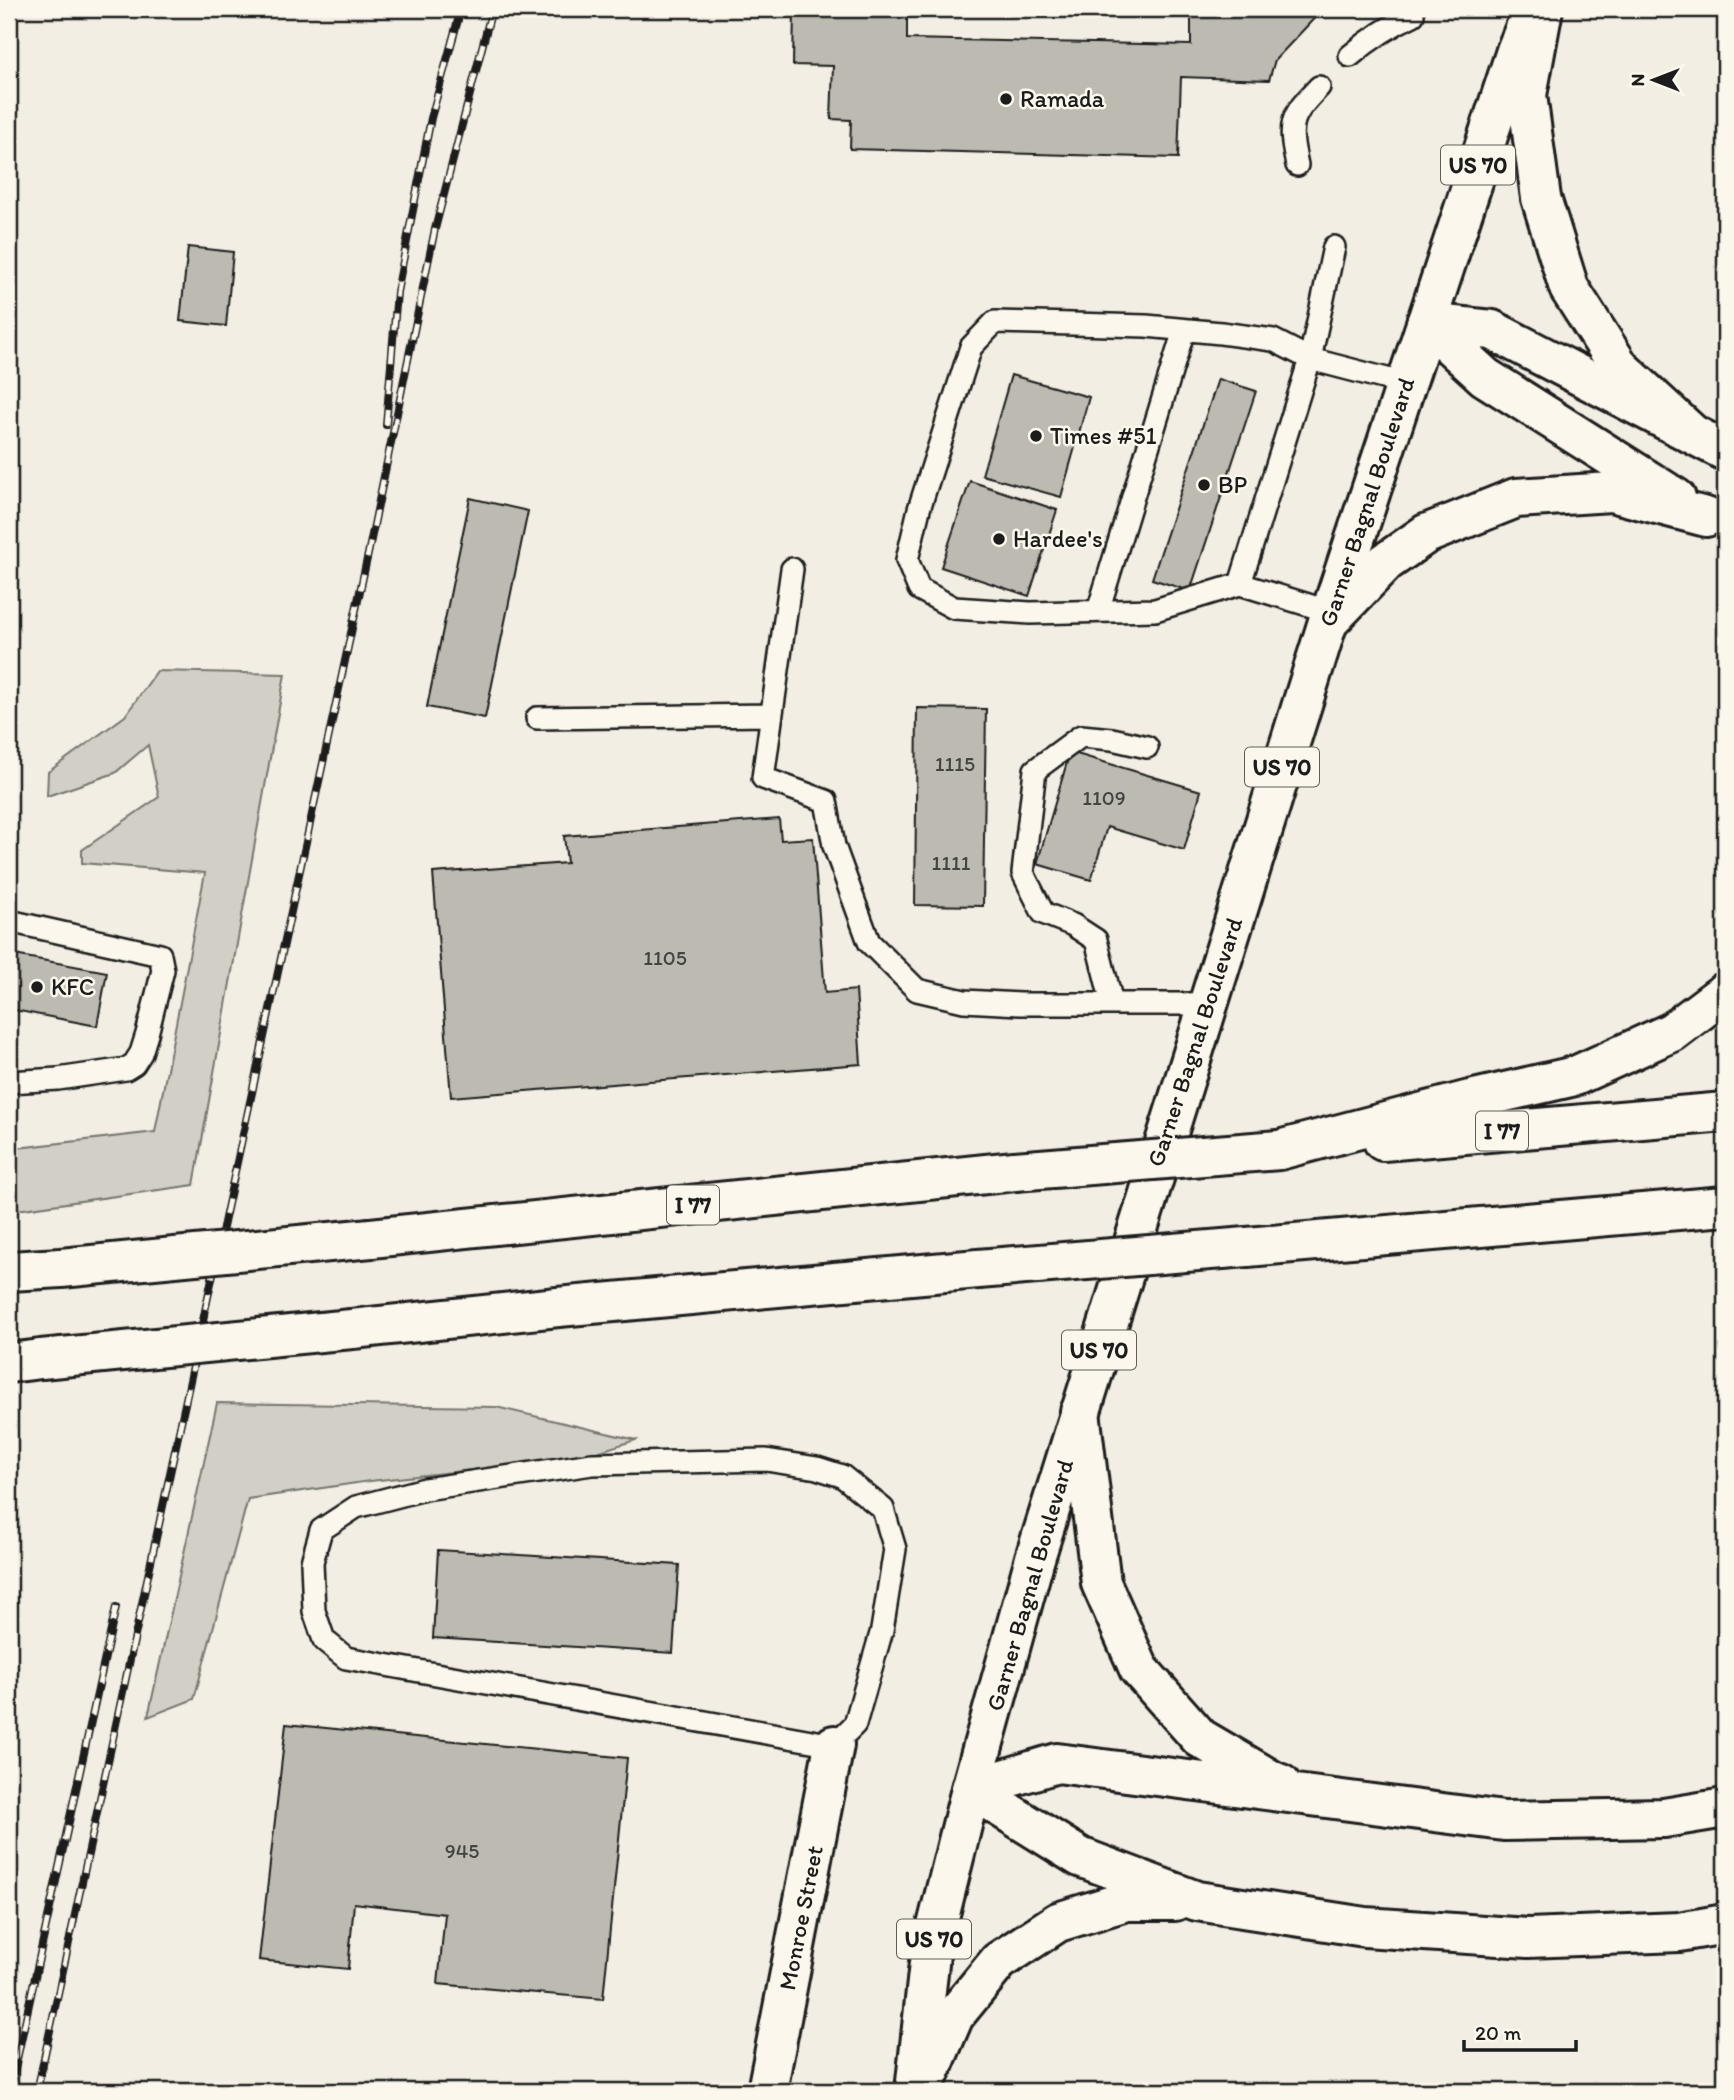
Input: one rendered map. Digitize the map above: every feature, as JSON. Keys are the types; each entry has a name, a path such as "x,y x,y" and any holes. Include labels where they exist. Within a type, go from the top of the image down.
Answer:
{"main road":[{"name":"Garner Bagnal Boulevard","path":"915,2091 930,1954 971,1789 1035,1558 1330,617 1516,51 1533,9"},
{"path":"1543,9 1527,95 1541,198 1569,288 1620,368 1689,432"},
{"path":"1426,323 1492,330 1725,451"},
{"path":"1426,323 1485,377 1715,525"},
{"path":"1330,617 1386,562 1426,534 1516,498 1611,492 1715,525"},
{"path":"1279,1150 1470,1100 1575,1076 1672,1032 1725,992"},
{"name":"I 77","path":"9,1271 371,1238 1016,1171 1725,1112"},
{"path":"25,1361 558,1307 1725,1206"},
{"path":"1609,1217 1725,1230"},
{"path":"1080,1412 1101,1583 1139,1669 1200,1738 1273,1782 1344,1801"},
{"name":"Monroe Street","path":"767,2091 834,1745"},
{"path":"971,1789 1057,1763 1504,1821 1664,1818 1725,1808"},
{"path":"971,1789 1080,1857 1197,1900"},
{"path":"922,2091 954,2016 999,1961 1058,1922 1126,1900 1197,1900 1365,1927 1528,1938 1679,1932 1725,1924"}],"lane":[{"path":"1350,56 1369,39 1413,16"},
{"path":"1297,165 1291,138 1296,110 1320,87"},
{"path":"1240,584 1310,359 1334,247"},
{"path":"1330,617 1240,584 1156,610 1030,613 954,608 919,589 907,560 919,509 971,347 995,321 1146,326 1273,340 1310,359 1406,384"},
{"path":"1098,611 1184,330"},
{"path":"792,569 763,778 825,802 834,846 869,942 917,990 964,1001 1208,1004"},
{"path":"537,718 771,715"},
{"path":"1112,1003 1096,940 1073,925 1043,913 1024,873 1035,770 1081,736 1112,739 1147,747"},
{"path":"9,921 160,955 163,970 147,1034 134,1064 126,1069 58,1079 9,1082"},
{"path":"766,1460 817,1468 842,1476 883,1509 895,1549 882,1630 855,1724 834,1745 346,1658 324,1640 314,1611 313,1562 321,1530 356,1507 425,1489 592,1464 766,1460"}],"shaded area":[{"path":"157,671 285,674 194,1185 9,1211 9,1149 155,1132 205,873 82,863 82,850 159,797 148,745 115,773 47,796 48,772 125,716"},
{"path":"217,1403 496,1407 636,1440 574,1459 370,1481 248,1499 194,1699 148,1717"}],"building":[{"name":"Ramada","path":"794,9 907,9 907,39 1191,45 1191,9 1323,9 1275,60 1269,80 1181,77 1178,158 850,149 851,120 831,119 833,66 793,65"},
{"path":"188,247 233,252 226,326 180,321"},
{"name":"Times #51","path":"1011,375 1089,397 1061,497 982,475"},
{"name":"BP","path":"1218,379 1256,391 1190,591 1152,579"},
{"name":"Hardee's","path":"970,481 1057,510 1029,596 941,567"},
{"path":"470,498 528,511 485,718 427,707"},
{"path":"917,708 986,709 983,906 915,905"},
{"path":"1070,752 1201,791 1184,850 1107,827 1091,880 1037,864"},
{"path":"779,819 781,840 813,838 825,993 856,990 861,1064 451,1097 433,873 567,863 564,836"},
{"path":"9,954 107,972 97,1026 9,1009"},
{"path":"438,1550 679,1565 673,1653 433,1638"},
{"path":"286,1724 627,1758 603,1999 438,1984 445,1914 354,1903 348,1969 259,1960"}],"railway":[{"path":"386,425 397,292 431,118 461,9"},
{"path":"37,2091 368,554 435,229 492,9"},
{"path":"10,2091 116,1607"}],"place":[{"name":"Ramada","path":"1006,99"},
{"name":"Times #51","path":"1036,436"},
{"name":"BP","path":"1204,485"},
{"name":"Hardee's","path":"999,539"},
{"name":"KFC","path":"37,987"}]}
